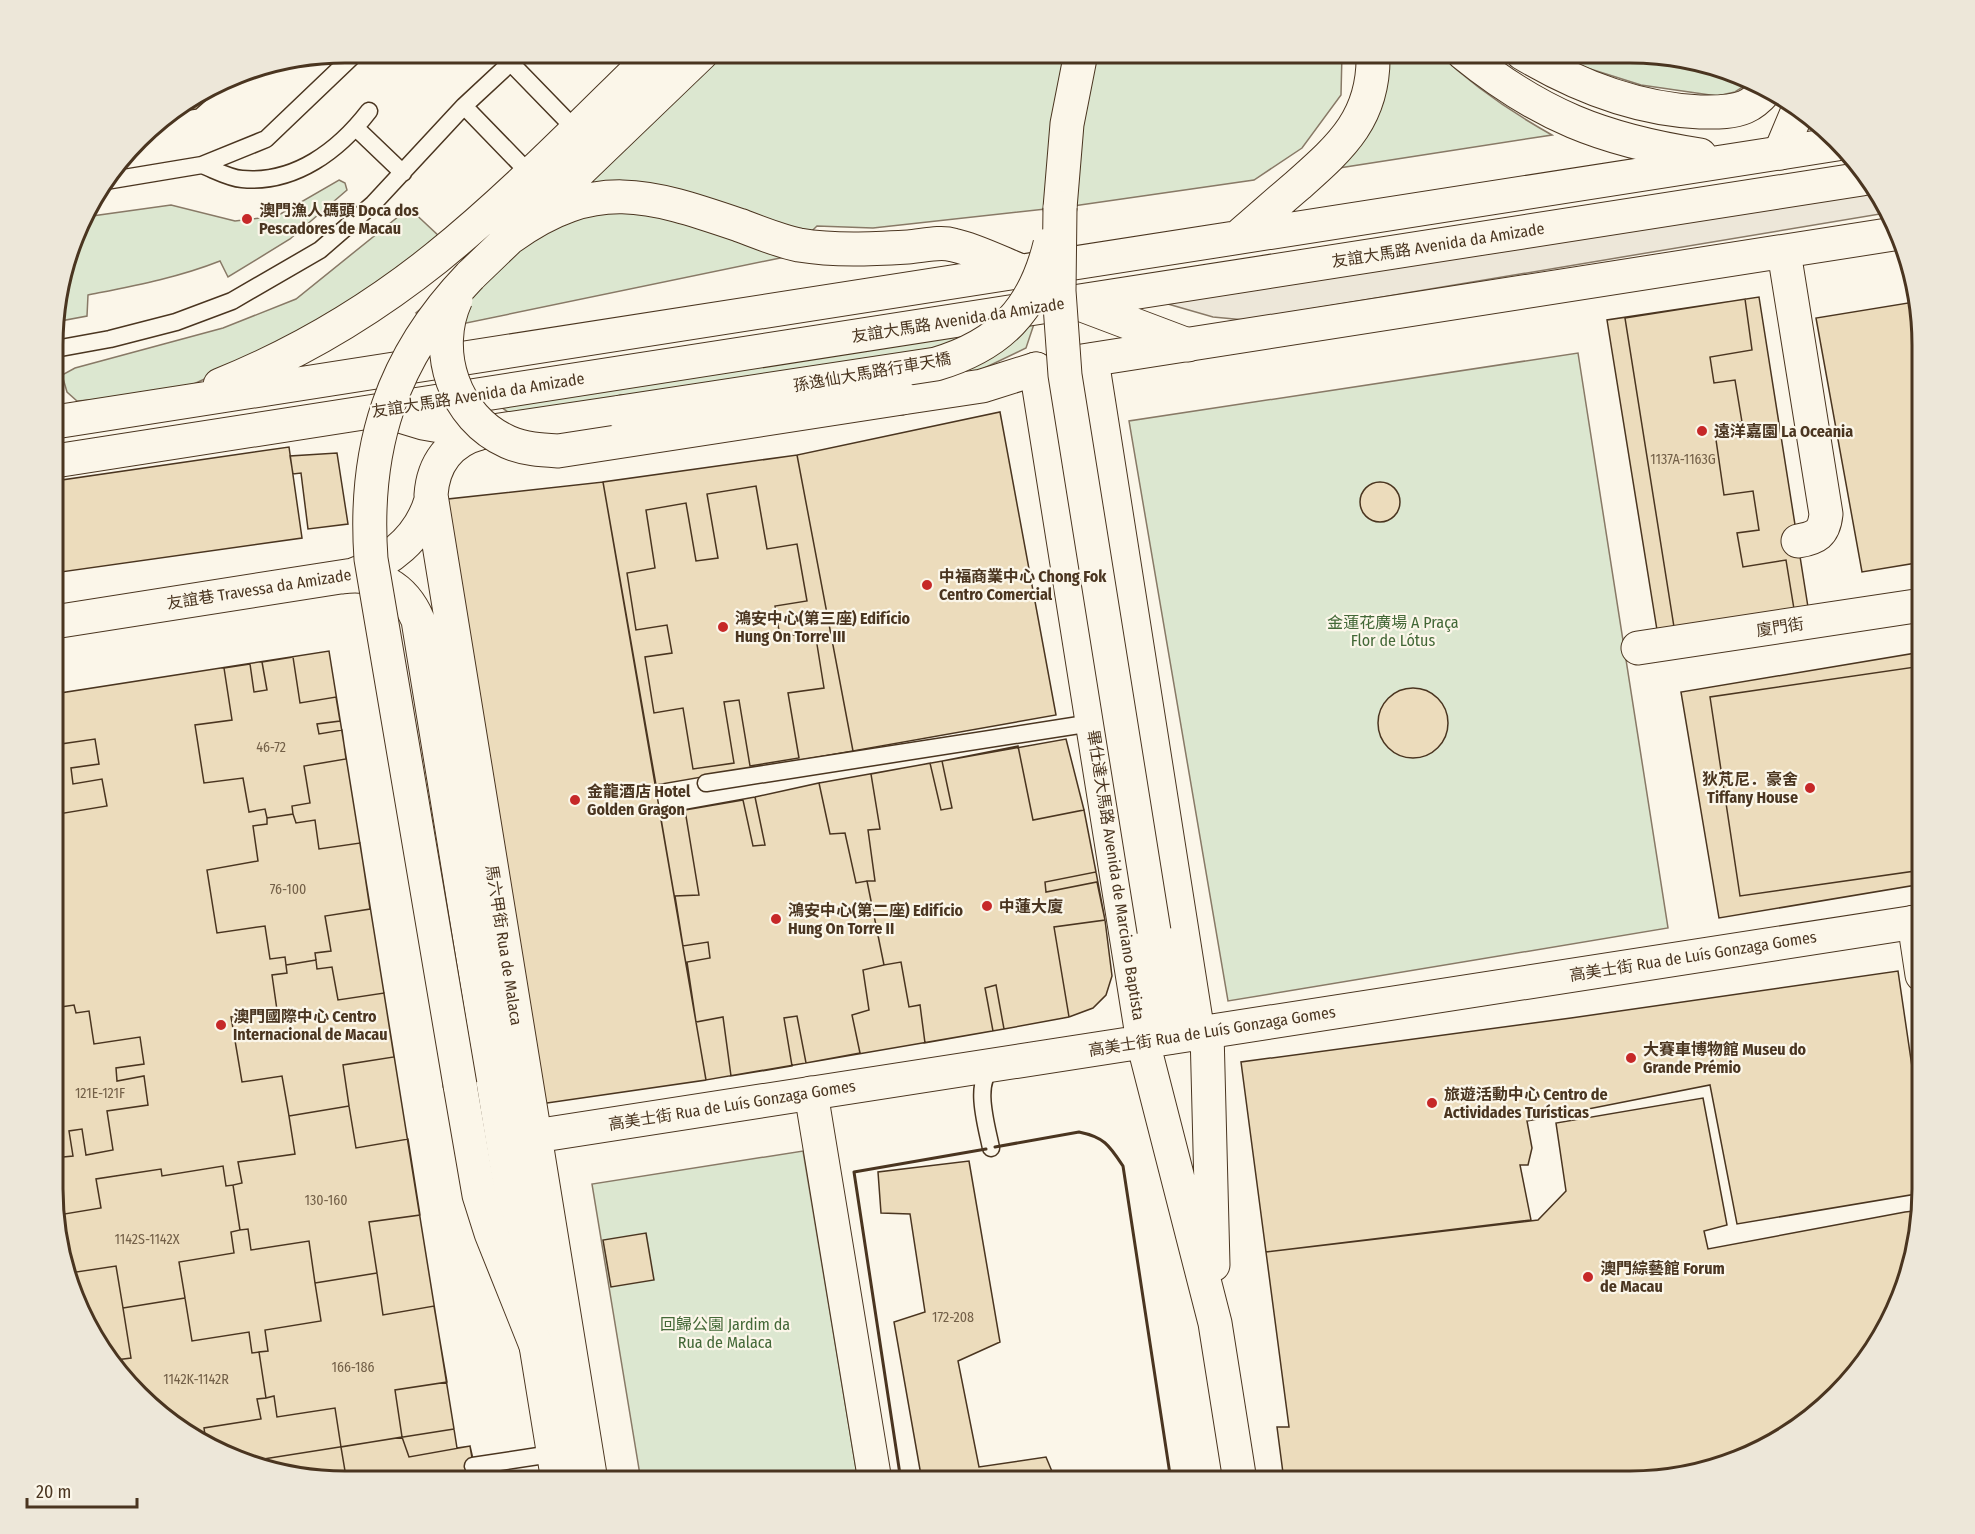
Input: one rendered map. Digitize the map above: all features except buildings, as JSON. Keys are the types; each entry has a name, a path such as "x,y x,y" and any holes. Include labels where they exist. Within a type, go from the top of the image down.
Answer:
{"main road":[{"path":"171,404 269,363 338,326 371,305 434,259 530,174 646,63"},
{"path":"537,1348 491,1233 479,1195 371,559 369,506 375,453 389,402 399,377 425,331 440,310 470,276 692,63"},
{"name":"孫逸仙大馬路行車天橋","path":"480,433 936,364 961,356 984,344 1004,329 1021,310 1035,289 1045,266 1060,208 1067,124 1079,63"},
{"path":"1238,237 1322,163 1353,129 1370,87 1372,63"},
{"path":"1476,63 1515,92 1545,109 1597,132 1641,145 1730,160"},
{"path":"1540,63 1568,79 1597,91 1656,107 1718,113 1743,108 1761,95"},
{"path":"1780,153 1795,116"},
{"path":"63,421 1830,145"},
{"name":"友誼大馬路 Avenida da Amizade","path":"63,460 1859,180"},
{"path":"511,237 536,220 563,207 621,196 651,198 680,205 797,244 838,249 952,244 1022,271"},
{"path":"1060,208 1059,291 1065,375 1154,932 1179,1036 1215,1323"},
{"path":"470,276 460,291 447,324 446,358 450,376 466,408 491,432 507,441 524,447 558,451 982,386 1036,369 1890,235"},
{"path":"1784,252 1826,514 1825,525 1818,534 1811,539 1798,542"},
{"path":"1073,302 1188,345"},
{"name":"畢仕達大馬路 Avenida de Marciano Baptista","path":"1092,360 1215,1323 1237,1471"},
{"name":"畢仕達大馬路 Avenida de Marciano Baptista","path":"1036,369 1092,723 1179,1036"},
{"path":"383,410 423,423 480,433"},
{"path":"1046,434 1054,425 1078,416 1102,425"},
{"name":"馬六甲街 Rua de Malaca","path":"480,433 457,443 442,457 433,475 431,500 589,1471"},
{"name":"友誼巷 Travessa da Amizade","path":"63,621 342,577 372,568 397,551 417,528 428,511 431,500"},
{"name":"馬六甲街 Rua de Malaca","path":"342,577 366,576 390,584 412,606 418,620 556,1467"},
{"name":"廈門街","path":"1638,648 1912,607"},
{"name":"高美士街 Rua de Luís Gonzaga Gomes","path":"503,1141 1912,923"},
{"path":"811,1093 873,1471"}],"lane":[{"path":"116,179 202,165 266,139 345,63"},
{"path":"63,348 110,339 176,322 232,301 320,250 373,204 464,106 509,63"},
{"path":"520,63 576,130"},
{"path":"464,106 530,174"},
{"path":"202,165 240,179 272,179 300,170 327,154 356,128 369,111"},
{"path":"356,128 403,173"},
{"path":"706,783 1092,723"},
{"path":"982,1095 988,1071 1000,1064"},
{"path":"956,1070 971,1076 979,1086 991,1148"},
{"path":"473,1466 556,1467 586,1448"}],"green space":[{"path":"704,63 1342,63 1341,95 1302,148 1254,180 1073,206 873,228 817,226 785,257 442,328 416,313"},
{"path":"1374,63 1449,63 1492,98 1552,135 1326,170"},
{"path":"1577,63 1667,65 1721,78 1743,87 1735,92 1717,96 1641,85"},
{"path":"339,180 345,183 347,190 290,239 228,277 220,261 171,277 88,295 87,316 64,320 68,290 78,254 94,216 171,205 235,221 277,216"},
{"path":"409,208 441,238 324,318 282,343 183,389 153,395 77,401 67,392 63,374 75,368 223,328 296,299"},
{"path":"1037,315 1026,348 974,373 540,435 494,402"},
{"name":"金蓮花廣場 A Praça Flor de Lótus","path":"1578,353 1668,928 1228,1001 1129,421"},
{"name":"回歸公園 Jardim da Rua de Malaca","path":"803,1151 856,1471 639,1471 592,1184"}],"shaded area":[{"path":"1866,190 1880,214 1245,320 1213,317 1154,300"}],"wall":[{"path":"995,1147 1079,1132 1100,1139 1123,1166 1169,1471"},
{"path":"899,1471 854,1172 986,1149"}],"place":[{"name":"澳門漁人碼頭 Doca dos Pescadores de Macau","path":"247,219"},
{"name":"遠洋嘉園 La Oceania","path":"1702,431"},
{"name":"中福商業中心 Chong Fok Centro Comercial","path":"927,585"},
{"name":"鴻安中心(第三座) Edifício Hung On Torre III","path":"723,627"},
{"name":"狄芃尼．豪舍 Tiffany House","path":"1810,788"},
{"name":"金龍酒店 Hotel Golden Gragon","path":"575,800"},
{"name":"中蓮大廈","path":"987,906"},
{"name":"鴻安中心(第二座) Edifício Hung On Torre II","path":"776,919"},
{"name":"澳門國際中心 Centro Internacional de Macau","path":"221,1025"},
{"name":"大賽車博物館 Museu do Grande Prémio","path":"1631,1058"},
{"name":"旅遊活動中心 Centro de Actividades Turísticas","path":"1432,1103"},
{"name":"澳門綜藝館 Forum de Macau","path":"1588,1277"}]}
